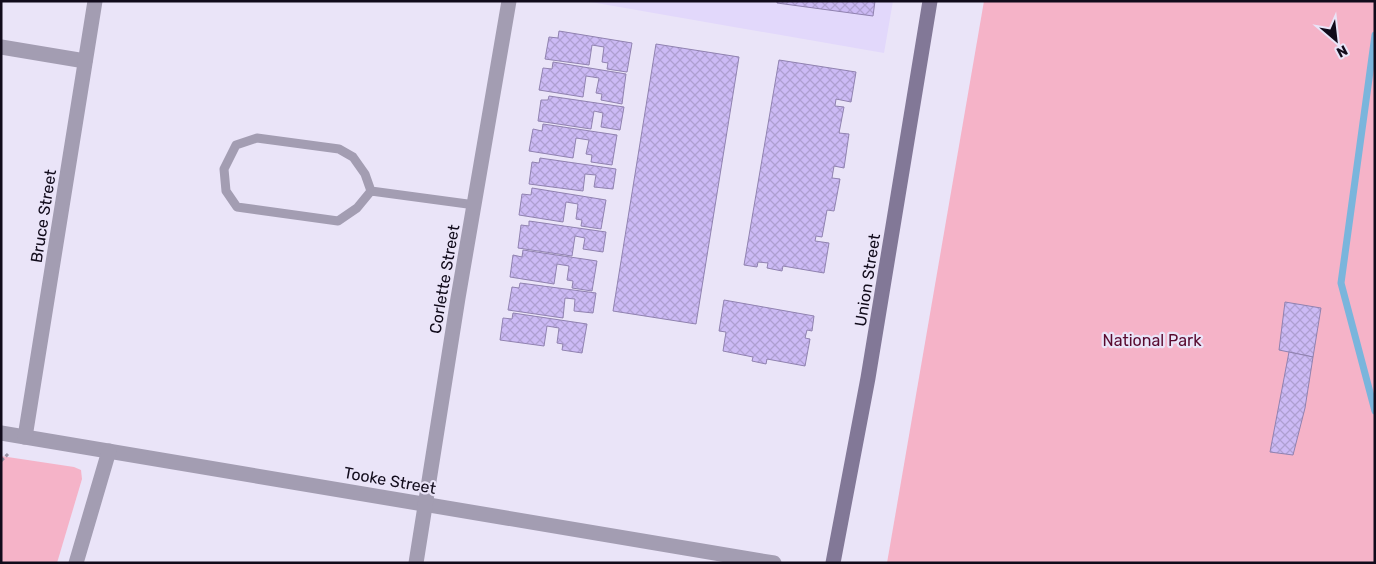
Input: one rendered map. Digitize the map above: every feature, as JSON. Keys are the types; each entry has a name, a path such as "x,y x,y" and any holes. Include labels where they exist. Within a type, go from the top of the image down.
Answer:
{"main road":[{"name":"Union Street","path":"833,563 868,378 930,1"}],"street":[{"name":"Bruce Street","path":"25,437 95,1"},
{"name":"Corlette Street","path":"416,563 458,298 509,1"},
{"path":"1,48 85,61"},
{"name":"Tooke Street","path":"1,433 774,563"},
{"path":"76,563 109,451"}],"lane":[{"path":"257,138 339,149 353,157 365,174 371,191 357,208 338,221 237,207 226,191 224,169 236,145 257,138"},
{"path":"371,191 475,205"}],"shaded area":[{"path":"585,1 893,1 884,53"}],"green space":[{"name":"National Park","path":"984,1 1375,1 1375,563 887,563"},
{"path":"1,456 74,467 81,470 82,479 57,563 1,563"}],"building":[{"path":"777,1 875,1 873,16 777,3"},
{"path":"559,31 632,43 627,72 607,69 608,63 602,62 604,47 592,45 589,65 545,59 549,37 558,38"},
{"path":"656,44 739,57 696,324 613,311"},
{"path":"779,60 856,72 851,102 836,99 835,106 844,107 839,133 849,134 844,168 834,166 832,178 840,179 834,211 827,210 822,237 816,236 815,241 829,243 824,273 783,266 782,271 767,268 768,263 758,262 757,267 744,265"},
{"path":"553,62 626,74 622,104 601,100 602,94 596,93 599,78 586,76 583,97 539,90 543,68 552,69"},
{"path":"549,96 624,107 620,130 601,127 603,113 594,111 591,129 538,121 541,100 548,100"},
{"path":"543,124 617,135 612,165 591,162 592,155 586,154 589,140 576,138 573,158 529,151 533,129 542,131"},
{"path":"540,158 616,169 613,189 594,187 596,175 585,174 583,191 529,184 532,162 539,163"},
{"path":"532,188 606,200 601,229 581,226 582,220 576,219 578,204 566,202 563,222 519,215 522,194 531,195"},
{"path":"529,221 606,232 603,252 583,249 585,238 575,236 572,256 518,248 521,225 529,226"},
{"path":"523,250 597,261 592,291 572,288 573,281 567,280 569,266 557,264 554,284 510,277 513,255 522,257"},
{"path":"520,283 596,293 593,313 574,311 575,299 565,298 563,318 508,310 512,287 519,288"},
{"path":"724,300 814,316 812,331 807,330 805,338 810,339 805,366 767,359 766,364 752,361 753,357 723,351 726,332 719,331"},
{"path":"1285,302 1321,308 1313,357 1279,350"},
{"path":"513,313 587,324 582,353 562,350 563,344 557,343 559,328 547,326 544,346 500,340 503,318 512,319"},
{"path":"1289,352 1313,357 1305,408 1293,455 1270,452"}],"waterway":[{"path":"1375,35 1341,283 1375,411"}]}
